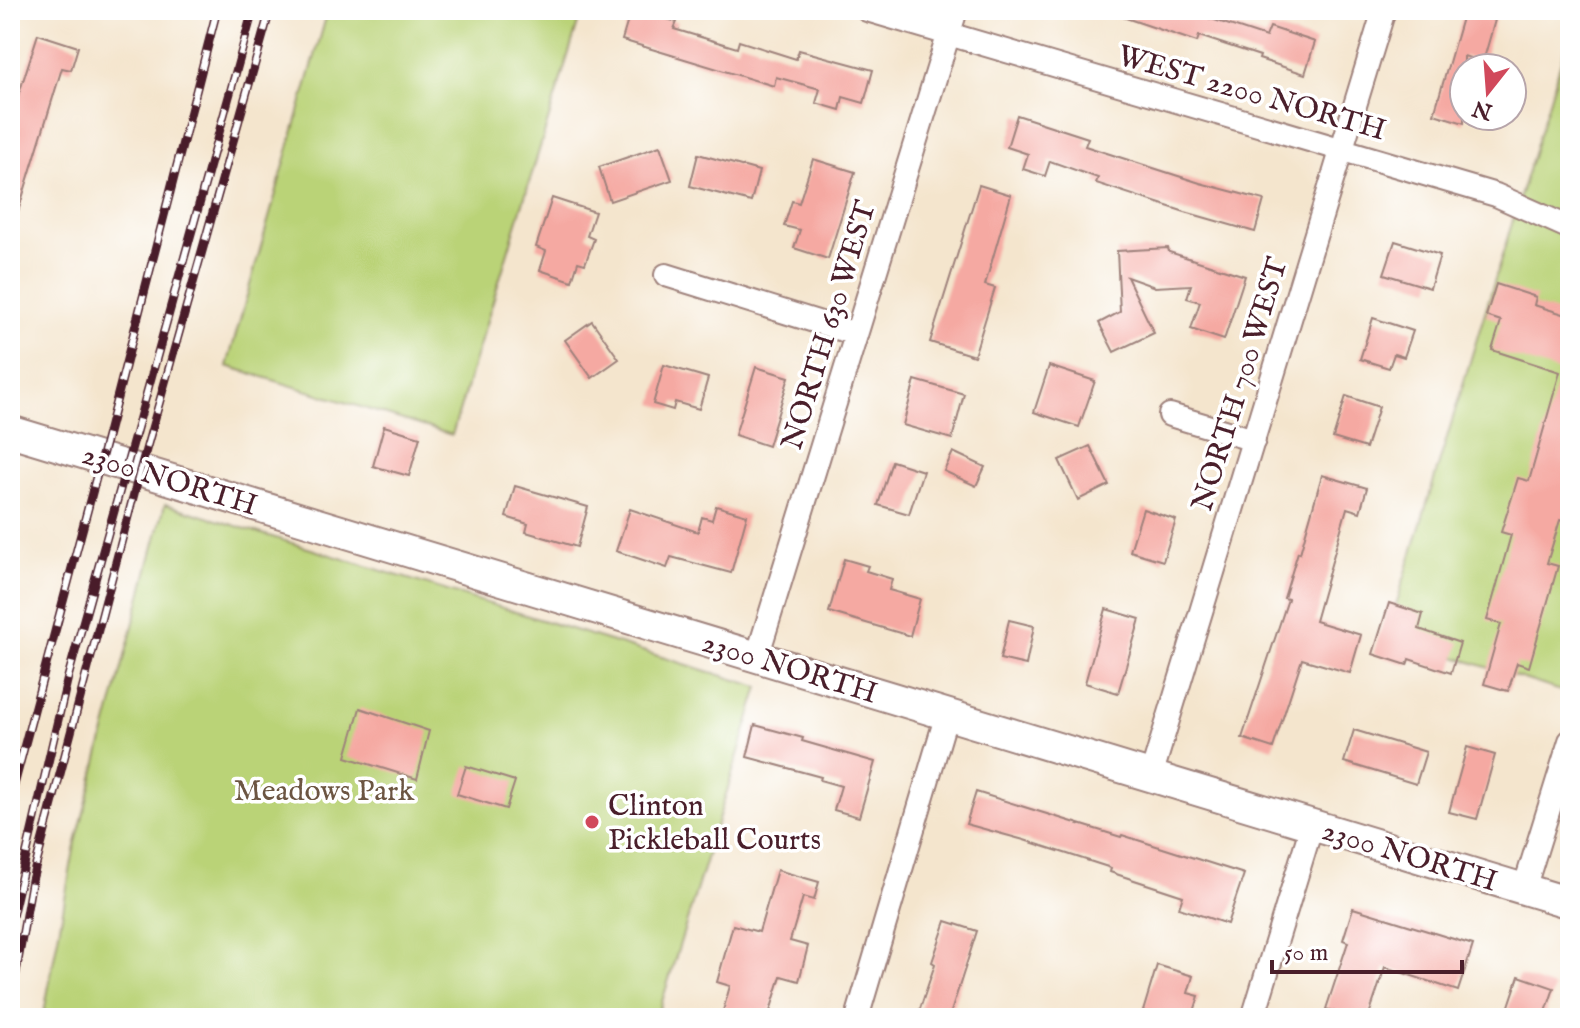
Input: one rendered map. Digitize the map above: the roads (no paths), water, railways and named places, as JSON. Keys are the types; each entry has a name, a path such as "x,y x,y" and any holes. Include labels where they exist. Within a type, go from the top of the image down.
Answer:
{"street":[{"name":"WEST 2200 NORTH","path":"867,10 1496,195 1570,228"},
{"name":"NORTH 630 WEST","path":"757,657 956,10"},
{"name":"NORTH 700 WEST","path":"1151,776 1384,10"},
{"path":"666,275 856,334"},
{"path":"1170,415 1254,440"},
{"name":"2300 NORTH","path":"10,431 1570,903"},
{"path":"857,1018 947,714"},
{"path":"1524,889 1570,741"},
{"path":"1253,1018 1312,825"}],"railway":[{"path":"10,800 217,10"},
{"path":"10,925 68,677 253,10"},
{"path":"10,1007 32,880 140,471 270,10"}],"place":[{"name":"Clinton Pickleball Courts","path":"592,822"}],"park label":[{"name":"Meadows Park","path":"324,790"}]}
